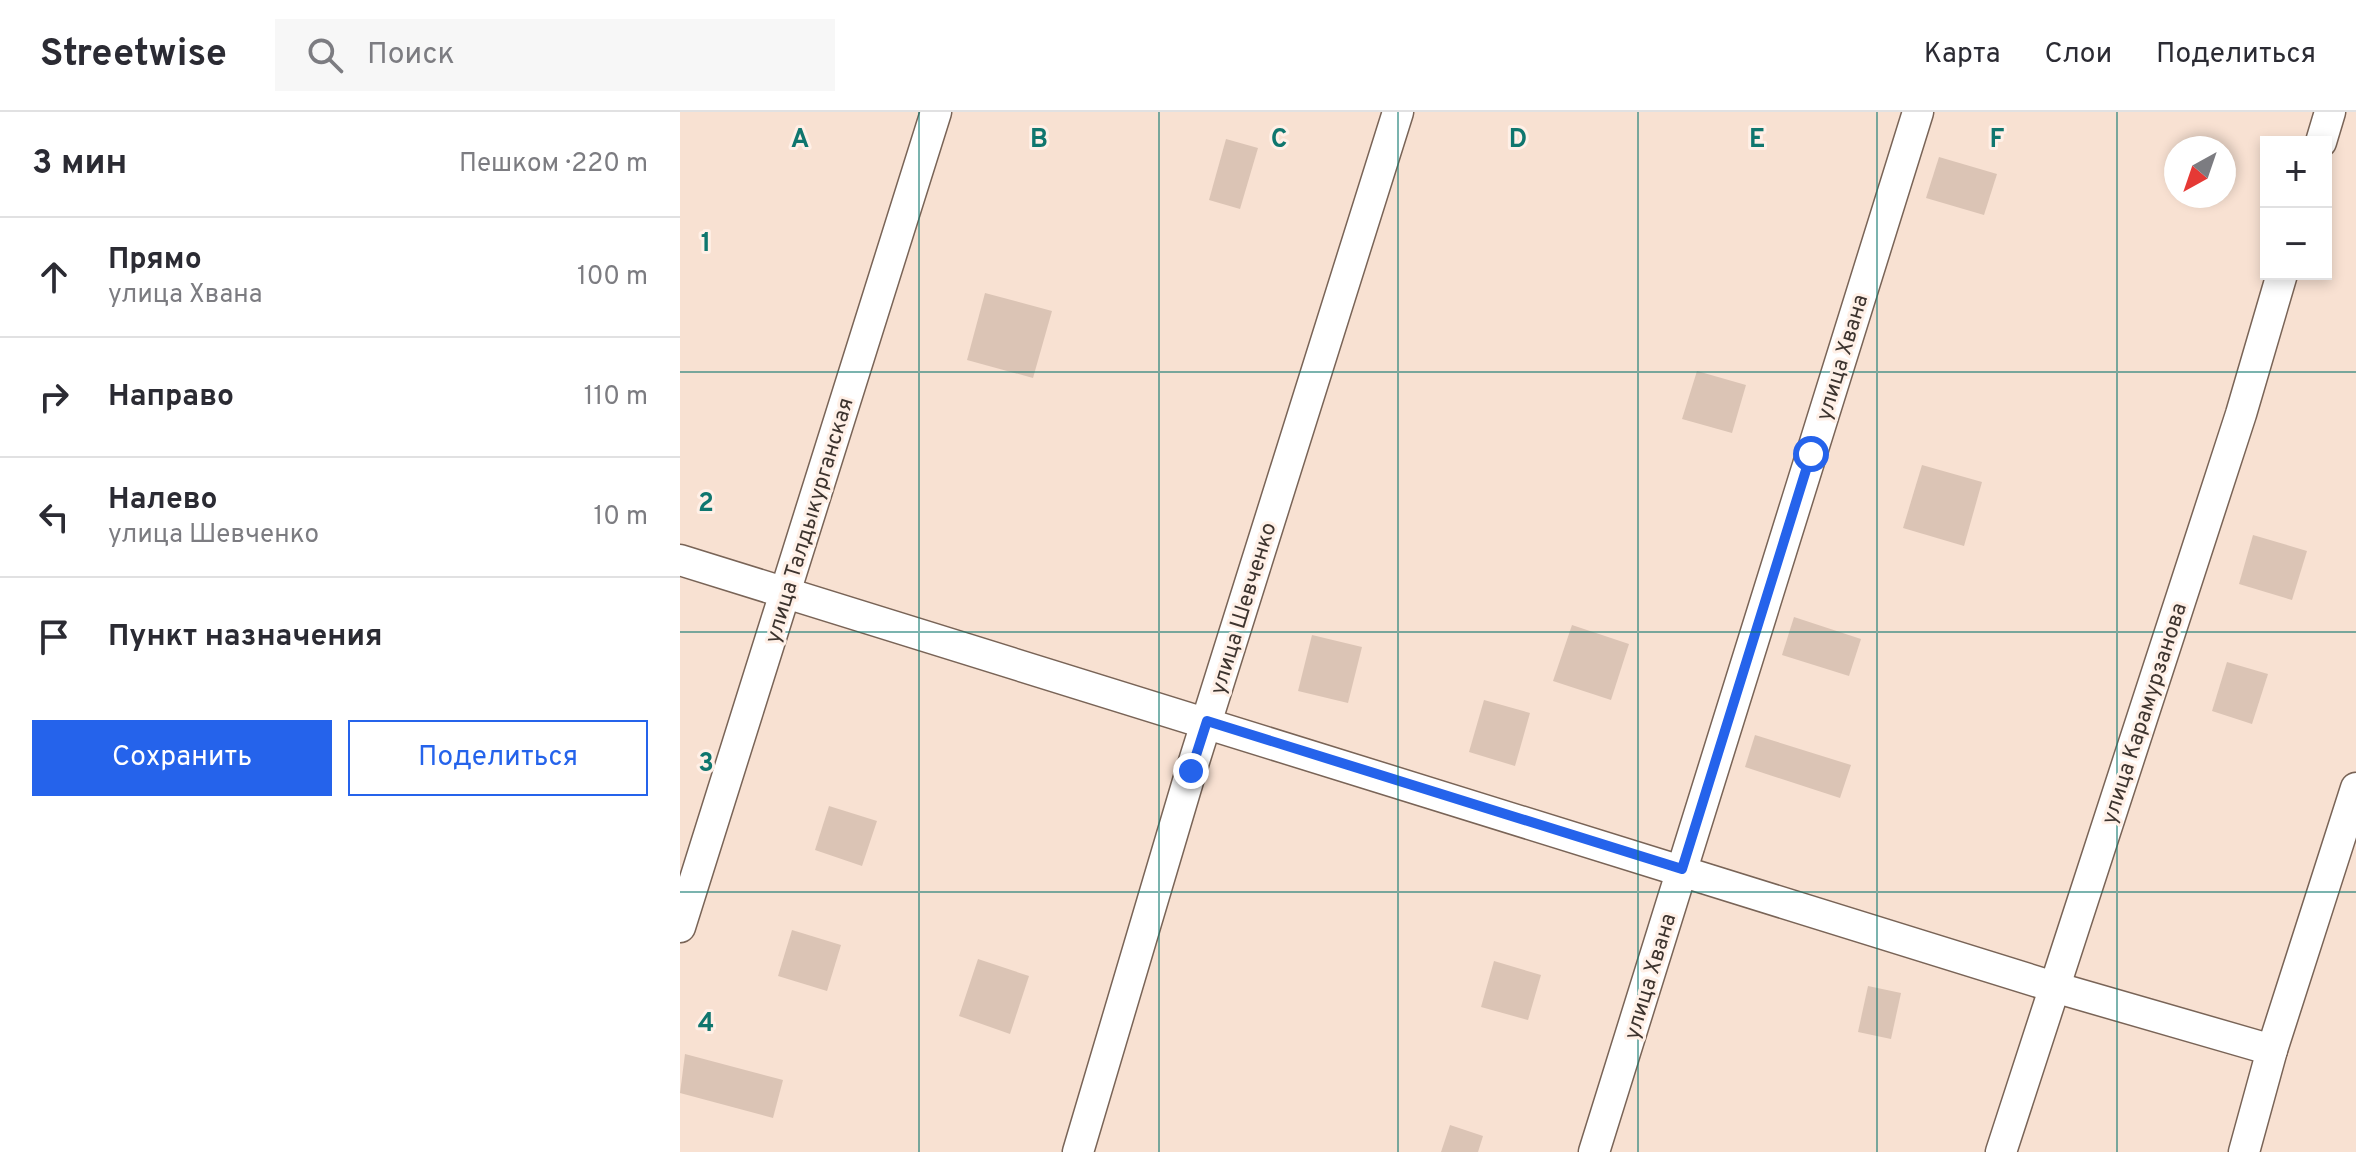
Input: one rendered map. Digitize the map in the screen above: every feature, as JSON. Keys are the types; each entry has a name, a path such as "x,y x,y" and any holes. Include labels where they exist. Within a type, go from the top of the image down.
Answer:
{"street":[{"name":"улица Талдыкурганская","path":"680,927 936,112"},
{"name":"улица Шевченко","path":"1078,1152 1207,721 1398,112"},
{"name":"улица Хвана","path":"1594,1152 1918,112"},
{"path":"2323,136 2330,112"},
{"name":"улица Карамурзанова","path":"2001,1152 2241,414 2280,280"},
{"path":"680,560 1207,721 2054,987 2272,1050"},
{"path":"2244,1152 2272,1050 2349,839 2356,788"}],"building":[{"path":"1226,139 1258,148 1240,209 1209,200"},
{"path":"1939,157 1997,174 1984,215 1926,198"},
{"path":"985,293 1052,311 1033,378 967,360"},
{"path":"1697,371 1746,385 1732,433 1682,419"},
{"path":"1922,465 1982,482 1964,546 1903,528"},
{"path":"2253,535 2307,551 2292,600 2239,584"},
{"path":"1794,617 1861,639 1849,676 1782,655"},
{"path":"1572,625 1629,644 1611,700 1553,681"},
{"path":"1312,635 1362,647 1348,703 1298,691"},
{"path":"2227,662 2268,674 2252,724 2212,711"},
{"path":"1484,700 1530,713 1515,766 1469,752"},
{"path":"1755,735 1851,765 1840,798 1745,767"},
{"path":"829,806 877,821 862,866 815,850"},
{"path":"792,930 841,945 827,991 778,976"},
{"path":"978,959 1029,976 1010,1034 959,1016"},
{"path":"1494,961 1541,975 1528,1020 1481,1007"},
{"path":"1868,986 1901,993 1891,1039 1858,1032"},
{"path":"685,1054 783,1080 773,1118 680,1093"},
{"path":"1450,1125 1483,1136 1478,1152 1441,1152"}],"route":[{"path":"1191,771 1207,721 1682,869 1811,454"}]}
